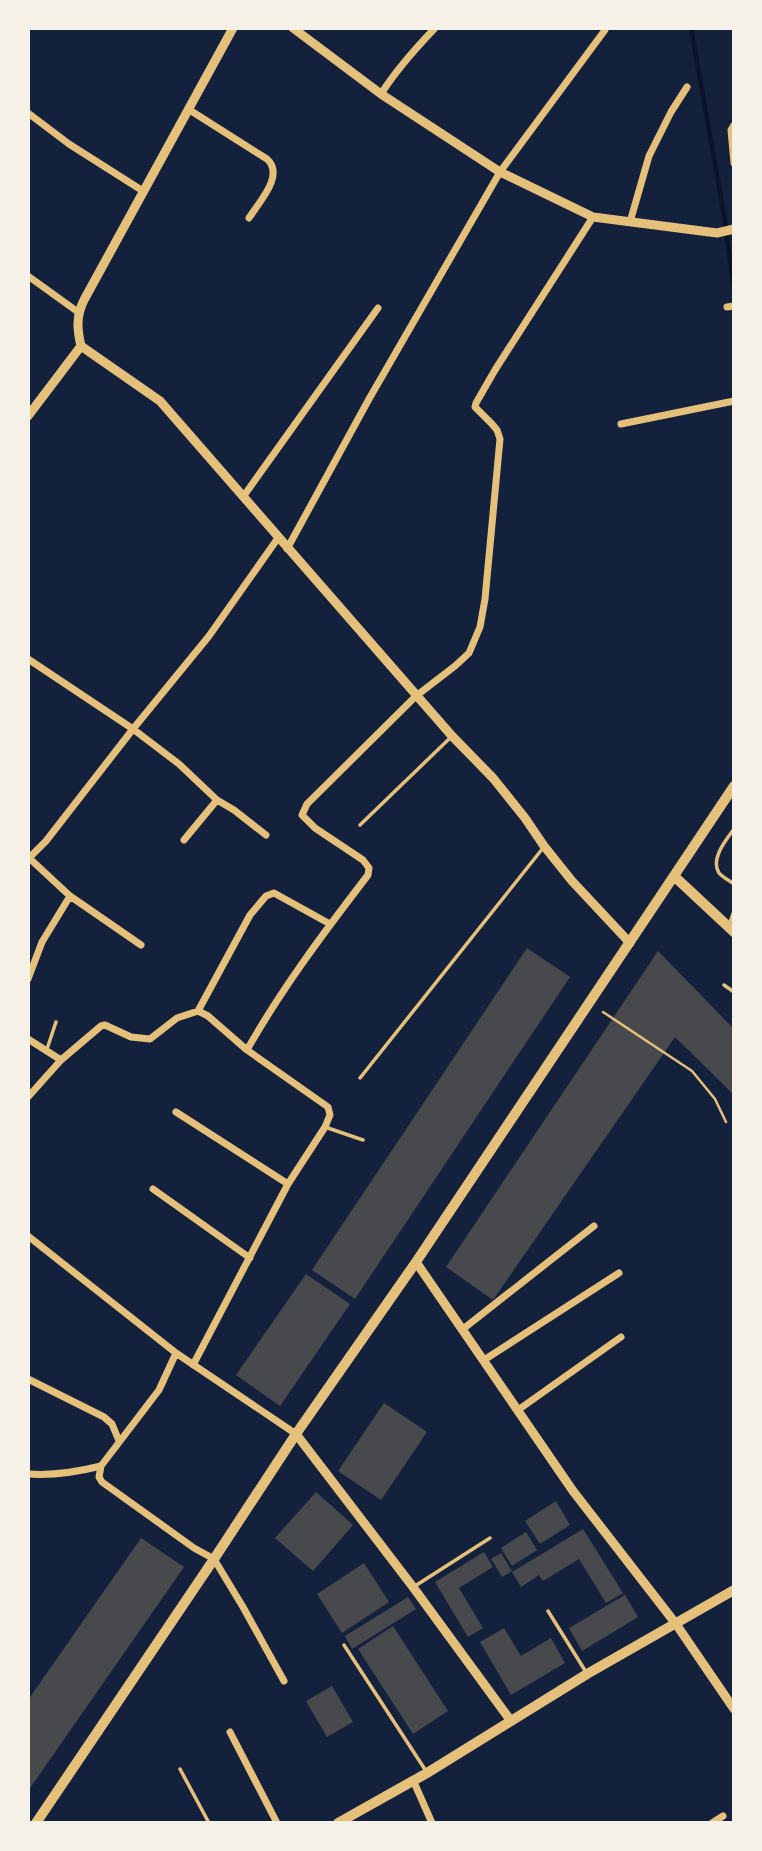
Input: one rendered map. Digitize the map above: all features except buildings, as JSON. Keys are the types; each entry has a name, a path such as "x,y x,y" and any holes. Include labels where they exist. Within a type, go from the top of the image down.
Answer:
{"main road":[{"path":"36,1823 734,786"},
{"path":"674,876 731,929"},
{"path":"338,1823 427,1773 587,1674 734,1590"}],"street":[{"path":"233,28 78,312 77,328 81,346 160,401 416,696 493,778 572,881 630,943"},
{"path":"293,28 306,32 380,94 500,172 593,217 717,233 732,230"},
{"path":"380,94 435,28"},
{"path":"287,549 369,399 500,172 605,30"},
{"path":"630,222 649,156 687,87"},
{"path":"188,109 273,164 275,170 271,184 249,218"},
{"path":"28,113 69,144 143,191"},
{"path":"734,125 731,130 734,163"},
{"path":"247,1050 330,924 368,874 369,868 363,860 315,828 302,815 303,810 416,696 469,653 480,627 500,439 497,430 475,407 476,403 593,217"},
{"path":"28,276 78,312"},
{"path":"243,498 378,308"},
{"path":"28,416 81,346"},
{"path":"621,424 734,401"},
{"path":"141,945 70,896 29,858 46,841 209,636 278,538"},
{"path":"28,659 133,729 179,764 217,800 265,835"},
{"path":"184,840 217,800"},
{"path":"28,1097 61,1060 101,1026 105,1025 131,1037 150,1039 177,1018 198,1011 250,915 265,896 274,893 330,924"},
{"path":"28,979 43,942 70,896"},
{"path":"193,1364 288,1184 326,1127 330,1115 328,1107 247,1050 208,1016 198,1011"},
{"path":"28,1039 61,1060"},
{"path":"176,1112 288,1184"},
{"path":"153,1189 250,1258"},
{"path":"463,1329 594,1226"},
{"path":"28,1236 176,1353 296,1434 511,1721"},
{"path":"416,1262 573,1492 676,1624 734,1709"},
{"path":"484,1360 618,1273"},
{"path":"517,1410 621,1337"},
{"path":"176,1353 159,1390 102,1465 99,1476 102,1482 194,1548 215,1559 284,1681"},
{"path":"28,1379 104,1417 112,1424 119,1441"},
{"path":"28,1474 68,1474 102,1465"},
{"path":"230,1732 277,1823"},
{"path":"413,1780 432,1823"},
{"path":"712,1823 723,1815"}],"lane":[{"path":"360,825 452,736"},
{"path":"734,830 724,843 717,865 720,873 734,884"},
{"path":"360,1078 544,846"},
{"path":"731,929 734,911"},
{"path":"724,985 734,992"},
{"path":"46,1051 56,1022"},
{"path":"326,1127 363,1140"},
{"path":"413,1587 490,1538"},
{"path":"548,1611 587,1674"},
{"path":"344,1645 427,1773"},
{"path":"180,1769 209,1823"}],"path":[{"path":"603,1012 692,1071 715,1099 726,1122"}],"waterway":[{"path":"691,28 724,215 734,290"}]}
